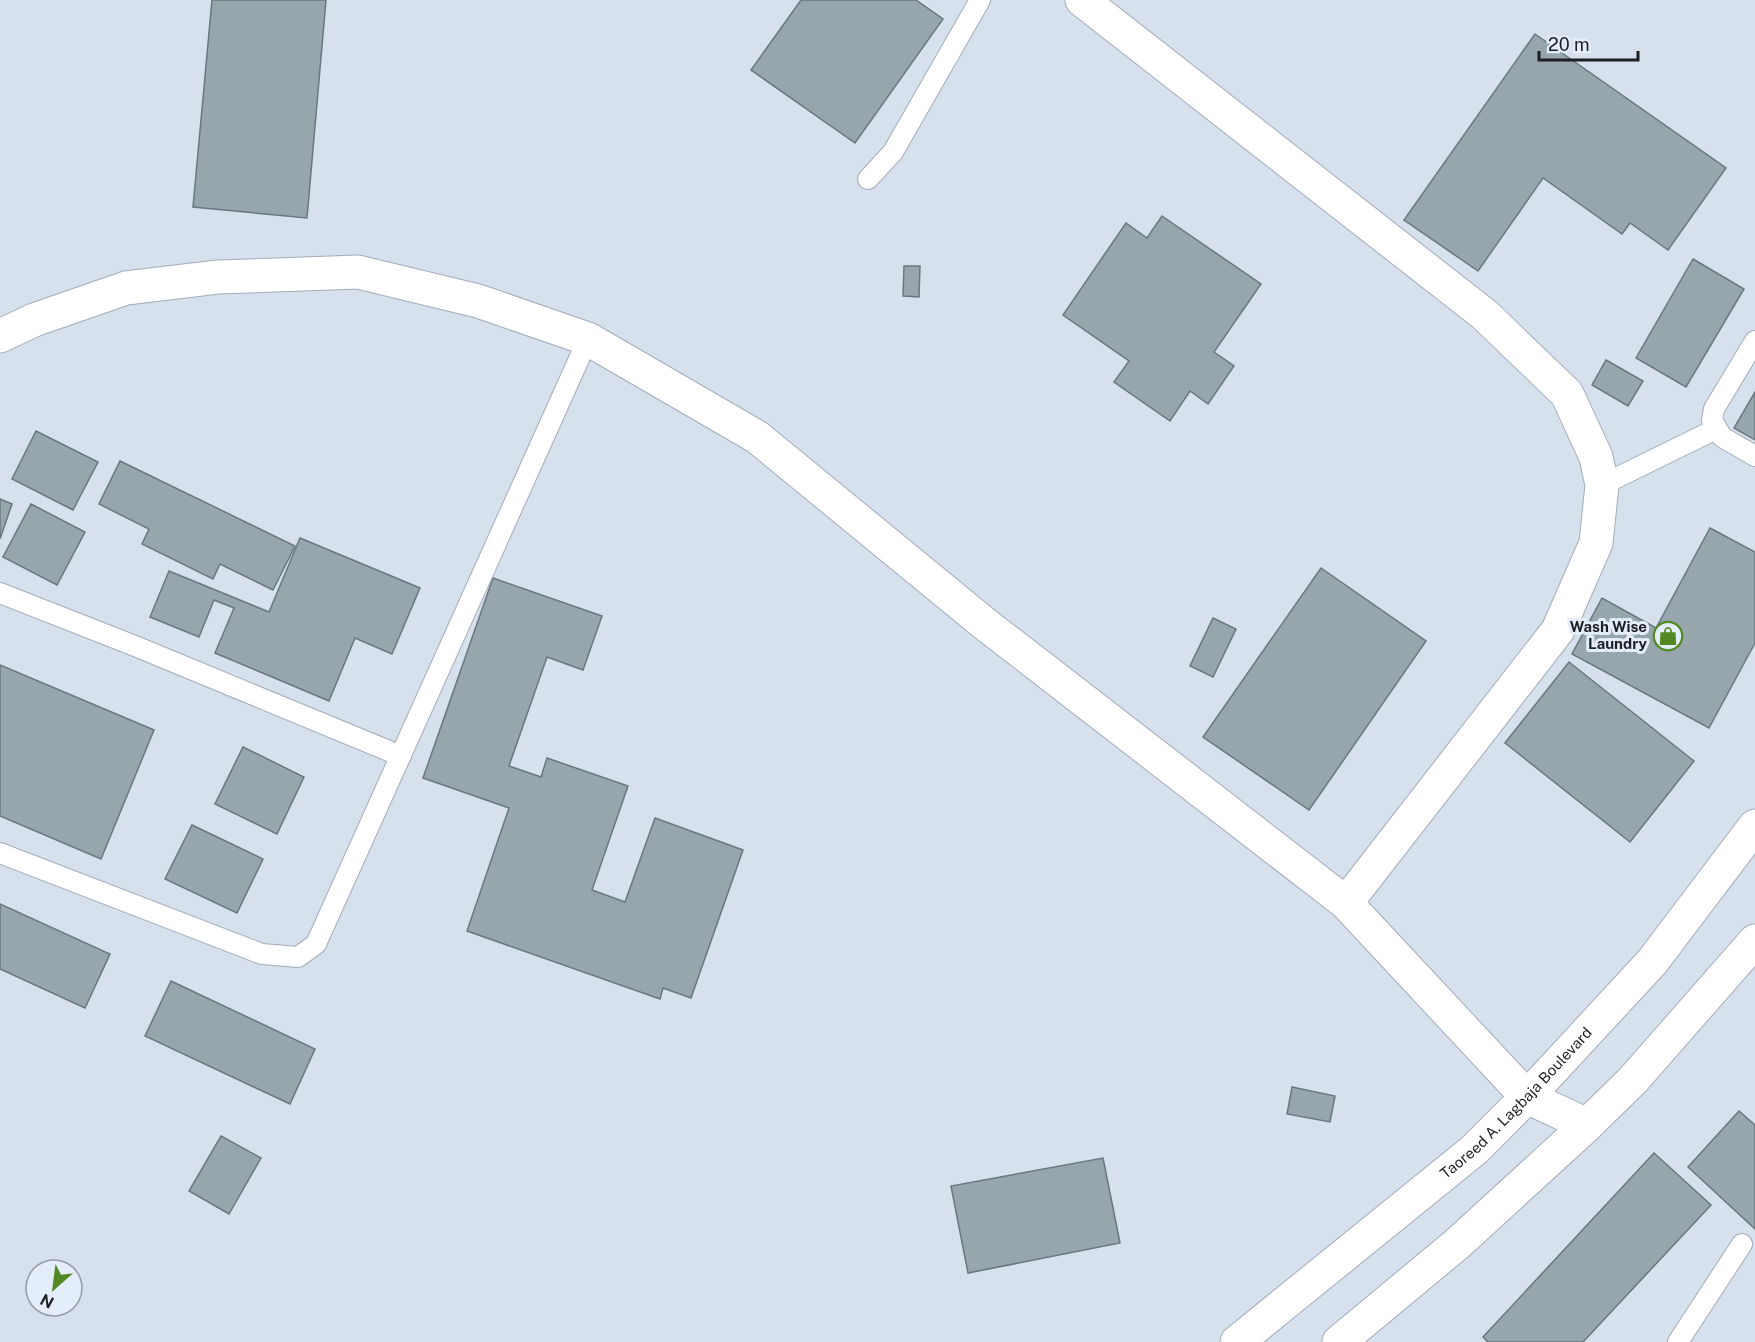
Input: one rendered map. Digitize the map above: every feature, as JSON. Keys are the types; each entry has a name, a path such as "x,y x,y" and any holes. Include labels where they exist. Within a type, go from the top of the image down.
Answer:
{"street":[{"path":"1082,0 1485,315 1567,394 1596,457 1602,485 1596,543 1558,630 1346,903"},
{"path":"0,336 34,320 126,288 218,277 358,272 478,301 588,339 758,437 985,624 1346,903 1527,1097 1587,1125"},
{"name":"Taoreed A. Lagbaja Boulevard","path":"1237,1342 1474,1150 1527,1097 1652,962 1755,826"},
{"path":"1339,1342 1458,1244 1587,1125 1633,1080 1755,941"}],"lane":[{"path":"868,179 893,152 980,0"},
{"path":"0,853 262,954 298,957 316,944 588,339"},
{"path":"1755,341 1714,409 1712,420 1722,437 1755,456"},
{"path":"1602,485 1716,429"},
{"path":"0,593 401,756"},
{"path":"1678,1342 1742,1244"}],"building":[{"path":"212,0 326,0 307,218 193,207"},
{"path":"801,0 916,0 943,19 855,143 751,70"},
{"path":"1535,34 1726,168 1668,250 1630,223 1622,234 1543,178 1478,271 1404,220"},
{"path":"1162,216 1261,284 1214,352 1234,366 1208,404 1190,391 1170,421 1114,382 1129,361 1063,315 1126,223 1147,238"},
{"path":"1693,259 1744,289 1686,387 1636,358"},
{"path":"904,266 920,266 919,297 903,296"},
{"path":"1606,360 1643,381 1628,406 1592,385"},
{"path":"1755,392 1755,440 1734,428"},
{"path":"36,431 98,462 73,510 12,479"},
{"path":"120,461 295,546 273,590 220,564 213,579 142,544 149,529 99,504"},
{"path":"0,499 12,504 0,539"},
{"path":"31,504 85,532 57,585 3,557"},
{"name":"Wash Wise Laundry","path":"1710,528 1755,552 1755,643 1709,728 1572,654 1602,598 1656,628"},
{"path":"300,538 420,588 392,654 355,638 329,701 215,653 234,608 214,600 199,637 150,617 169,571 269,612"},
{"path":"1321,568 1426,641 1309,810 1203,737"},
{"path":"493,578 602,616 583,670 547,657 509,766 541,777 547,758 628,786 592,890 625,902 655,818 743,850 691,998 663,988 660,999 467,931 509,808 423,778"},
{"path":"1213,618 1236,629 1213,677 1190,666"},
{"path":"1569,662 1694,761 1630,842 1505,743"},
{"path":"0,665 154,730 101,859 0,816"},
{"path":"243,747 304,777 277,834 215,804"},
{"path":"192,825 263,859 237,913 165,879"},
{"path":"0,904 110,954 85,1008 0,969"},
{"path":"171,981 315,1049 290,1104 145,1036"},
{"path":"1292,1087 1335,1096 1330,1122 1287,1114"},
{"path":"1739,1111 1755,1125 1755,1229 1688,1167"},
{"path":"221,1136 261,1158 229,1214 189,1191"},
{"path":"1654,1153 1711,1205 1583,1342 1488,1342 1483,1337"},
{"path":"1103,1158 1120,1243 968,1273 951,1186"}],"place":[{"name":"Wash Wise Laundry","path":"1668,636"}]}
